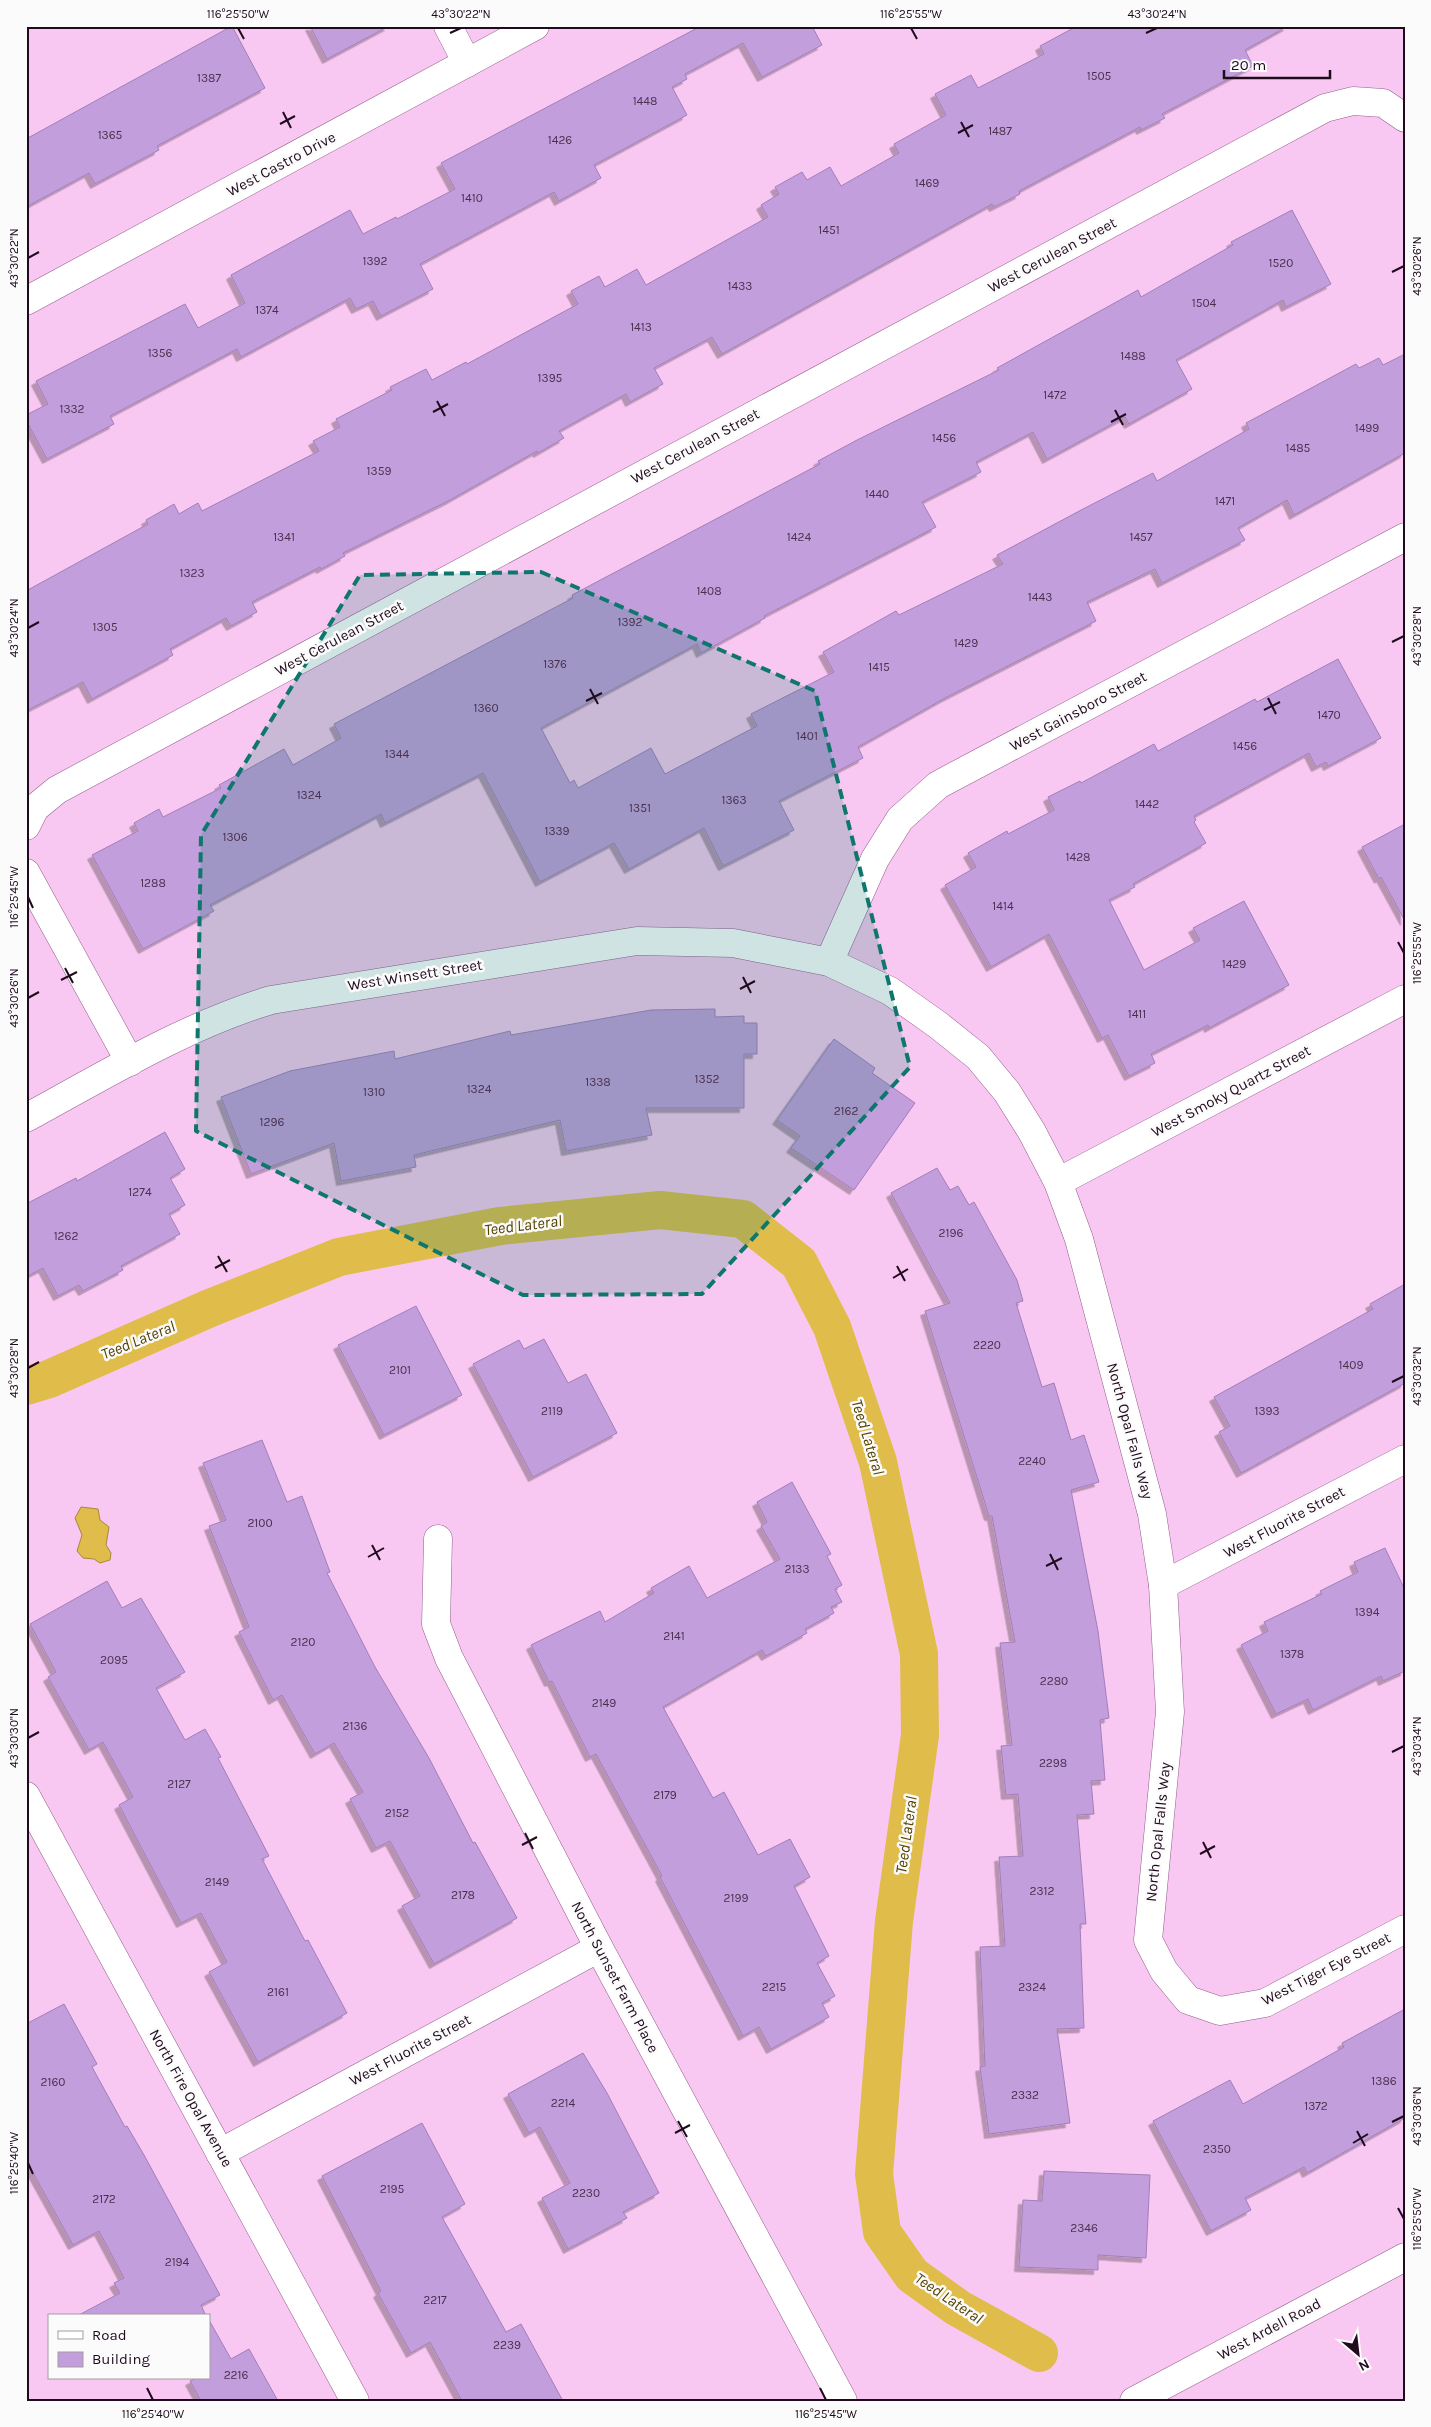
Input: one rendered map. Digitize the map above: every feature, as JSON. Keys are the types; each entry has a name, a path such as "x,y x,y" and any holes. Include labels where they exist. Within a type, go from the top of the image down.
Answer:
{"street":[{"path":"448,26 467,63"},
{"name":"West Castro Drive","path":"26,301 535,26"},
{"name":"West Cerulean Street","path":"26,826 35,808 57,790 1325,108 1353,101 1383,103 1405,118"},
{"name":"West Gainsboro Street","path":"829,962 875,859 900,819 938,785 1405,537"},
{"path":"26,873 130,1062"},
{"name":"West Winsett Street","path":"26,1118 130,1062 238,1010 271,1000 637,941 733,944 829,962"},
{"name":"North Opal Falls Way","path":"829,962 890,991 938,1025 978,1057 1007,1092 1032,1132 1058,1182 1079,1238 1152,1514 1163,1585 1170,1712 1148,1940 1164,1971 1188,2000"},
{"name":"West Smoky Quartz Street","path":"1058,1182 1405,999"},
{"name":"West Fluorite Street","path":"1163,1585 1405,1459"},
{"name":"North Sunset Farm Place","path":"438,1539 436,1624 449,1658 599,1948 843,2401"},
{"name":"North Fire Opal Avenue","path":"26,1796 355,2401"},
{"name":"West Tiger Eye Street","path":"1188,2000 1220,2011 1265,2003 1405,1929"},
{"name":"West Fluorite Street","path":"220,2153 599,1948"},
{"name":"West Ardell Road","path":"1134,2401 1405,2257"}],"highlighted area":[{"path":"541,572 815,691 910,1067 702,1294 523,1295 196,1131 201,835 360,575"}],"shaded area":[{"path":"81,1507 98,1509 100,1520 109,1527 106,1545 111,1553 110,1560 100,1563 94,1559 83,1558 77,1551 82,1535 75,1518"}],"building":[{"path":"232,26 265,88 157,146 159,150 95,184 89,173 26,207 26,139"},
{"path":"310,26 389,26 327,59"},
{"path":"701,26 812,26 822,45 762,77 743,43 685,74 687,79 672,87 687,115 594,165 601,178 559,201 554,192 420,264 433,289 381,316 373,301 356,309 350,298 241,357 237,349 110,416 114,424 47,459 26,420 26,415 48,404 36,381 185,304 198,328 245,303 231,275 350,210 363,234 455,189 441,163"},
{"path":"1077,26 1288,26 1245,50 1253,66 1162,114 1165,118 1141,130 1140,127 1019,191 1020,194 994,207 992,204 722,354 712,337 654,368 663,384 630,402 626,394 559,431 564,438 538,453 537,451 450,500 343,553 345,556 321,569 320,567 252,602 257,612 231,626 226,618 170,649 173,655 92,699 83,682 26,711 26,591 148,524 146,520 174,504 179,514 198,503 202,511 319,451 313,441 340,427 336,419 392,390 390,387 426,369 432,380 466,362 467,364 578,304 571,291 599,276 605,287 637,269 646,285 768,217 761,205 779,194 775,187 802,172 807,180 830,167 841,186 899,153 894,144 946,115 935,94 971,75 978,88 1044,54 1040,46"},
{"path":"1292,210 1331,284 1286,307 1283,300 1176,360 1192,389 1129,424 1125,417 1047,459 1033,432 976,462 981,472 922,502 936,527 764,616 765,618 701,653 697,644 541,728 570,783 574,780 578,788 651,748 665,774 757,726 751,714 834,672 823,652 896,611 899,615 1003,564 997,555 1153,473 1157,481 1249,429 1246,423 1356,364 1359,368 1379,358 1383,365 1405,354 1405,453 1294,515 1287,500 1238,528 1245,540 1162,583 1155,569 1087,602 1096,621 945,698 858,747 863,758 779,801 794,830 723,866 704,828 629,869 614,843 540,882 483,773 385,823 381,814 210,905 214,911 143,949 92,855 138,831 134,823 159,809 163,817 221,788 219,785 284,749 293,765 341,738 334,724 573,598 572,595 820,464 818,461 857,440 999,370 997,368 1138,290 1141,297 1233,245 1231,242"},
{"path":"1338,659 1381,738 1328,766 1326,762 1316,767 1309,753 1194,816 1196,820 1194,822 1206,843 1133,884 1135,887 1109,900 1144,970 1200,940 1193,928 1244,901 1289,985 1209,1028 1208,1025 1151,1054 1155,1063 1129,1076 1108,1035 1102,1038 1049,934 991,967 945,885 976,867 968,853 1007,831 1008,834 1054,810 1048,797 1080,781 1081,783 1154,744 1158,751 1255,699 1257,702"},
{"path":"1405,824 1405,921 1362,847"},
{"path":"715,1009 715,1017 744,1016 744,1023 757,1023 757,1054 744,1054 744,1108 646,1108 652,1135 566,1151 560,1120 414,1155 416,1167 341,1181 334,1143 251,1174 221,1097 290,1071 394,1051 395,1059 510,1031 511,1035 651,1010"},
{"path":"834,1039 875,1068 872,1073 915,1103 854,1190 791,1148 800,1136 777,1120"},
{"path":"165,1132 185,1169 170,1178 185,1205 169,1214 180,1234 121,1266 123,1270 83,1291 79,1285 58,1296 43,1268 26,1277 26,1204 76,1178 77,1181"},
{"path":"937,1168 950,1190 958,1186 969,1205 974,1202 1017,1280 1023,1301 1016,1303 1042,1387 1054,1383 1071,1440 1084,1435 1099,1482 1071,1490 1098,1631 1109,1718 1100,1720 1105,1780 1091,1781 1094,1814 1077,1815 1086,1924 1080,1924 1084,2028 1057,2029 1070,2123 989,2134 980,2067 985,2066 980,1947 1005,1946 999,1857 1023,1856 1018,1794 1006,1795 1001,1746 1012,1745 1000,1643 1015,1642 992,1516 989,1516 925,1311 950,1303 891,1193"},
{"path":"1405,1284 1405,1383 1241,1473 1219,1432 1230,1426 1214,1397 1373,1309 1370,1304"},
{"path":"416,1306 462,1395 384,1435 338,1345"},
{"path":"544,1339 568,1383 586,1374 617,1433 533,1477 473,1364 519,1340 524,1349"},
{"path":"262,1440 287,1502 302,1496 330,1572 327,1573 375,1667 429,1758 473,1843 475,1842 517,1918 434,1964 402,1906 420,1896 390,1841 376,1848 350,1799 363,1792 334,1743 315,1754 282,1695 273,1700 239,1632 249,1627 209,1526 226,1520 203,1463"},
{"path":"792,1482 831,1554 827,1556 842,1585 835,1589 842,1602 831,1607 834,1613 805,1629 807,1633 766,1656 762,1650 663,1707 713,1798 724,1792 758,1855 790,1839 810,1877 794,1886 829,1956 817,1963 835,1996 822,2003 829,2017 771,2049 759,2027 743,2036 660,1877 662,1876 596,1754 590,1757 552,1681 549,1682 531,1645 600,1611 605,1622 654,1593 651,1588 689,1566 707,1598 780,1559 761,1526 767,1522 757,1502"},
{"path":"1385,1548 1405,1590 1405,1671 1383,1681 1381,1676 1313,1710 1308,1699 1276,1714 1241,1645 1268,1631 1264,1622 1322,1594 1320,1591 1358,1572 1354,1562"},
{"path":"107,1581 122,1608 141,1598 185,1672 156,1688 185,1740 205,1729 221,1757 218,1758 269,1856 262,1859 305,1941 308,1940 347,2013 258,2062 209,1972 227,1962 201,1913 181,1923 119,1805 133,1797 103,1742 89,1750 48,1677 56,1672 30,1624"},
{"path":"64,2004 97,2064 92,2067 125,2127 127,2126 144,2155 220,2295 201,2305 205,2314 81,2314 120,2293 114,2283 124,2278 99,2231 73,2245 26,2160 26,2024"},
{"path":"1405,2009 1405,2118 1307,2173 1304,2167 1245,2198 1251,2210 1211,2231 1153,2121 1230,2080 1243,2104 1344,2047 1342,2043"},
{"path":"583,2053 607,2093 659,2193 623,2212 627,2218 568,2249 542,2198 570,2183 540,2127 529,2133 508,2094"},
{"path":"422,2123 465,2204 442,2217 506,2332 521,2324 563,2401 462,2401 430,2342 411,2353 378,2293 381,2291 322,2176"},
{"path":"1044,2171 1150,2175 1146,2258 1098,2255 1098,2270 1019,2267 1023,2200 1042,2201"},
{"path":"210,2322 231,2359 249,2349 278,2401 201,2401 190,2381 210,2380"}],"waterway":[{"name":"Teed Lateral","path":"26,1386 49,1379 210,1308 339,1257 500,1226 660,1210 743,1219 799,1263 832,1327 878,1462 919,1654 920,1735 894,1921 874,2174 882,2232 912,2275 958,2308 1039,2353"}]}
